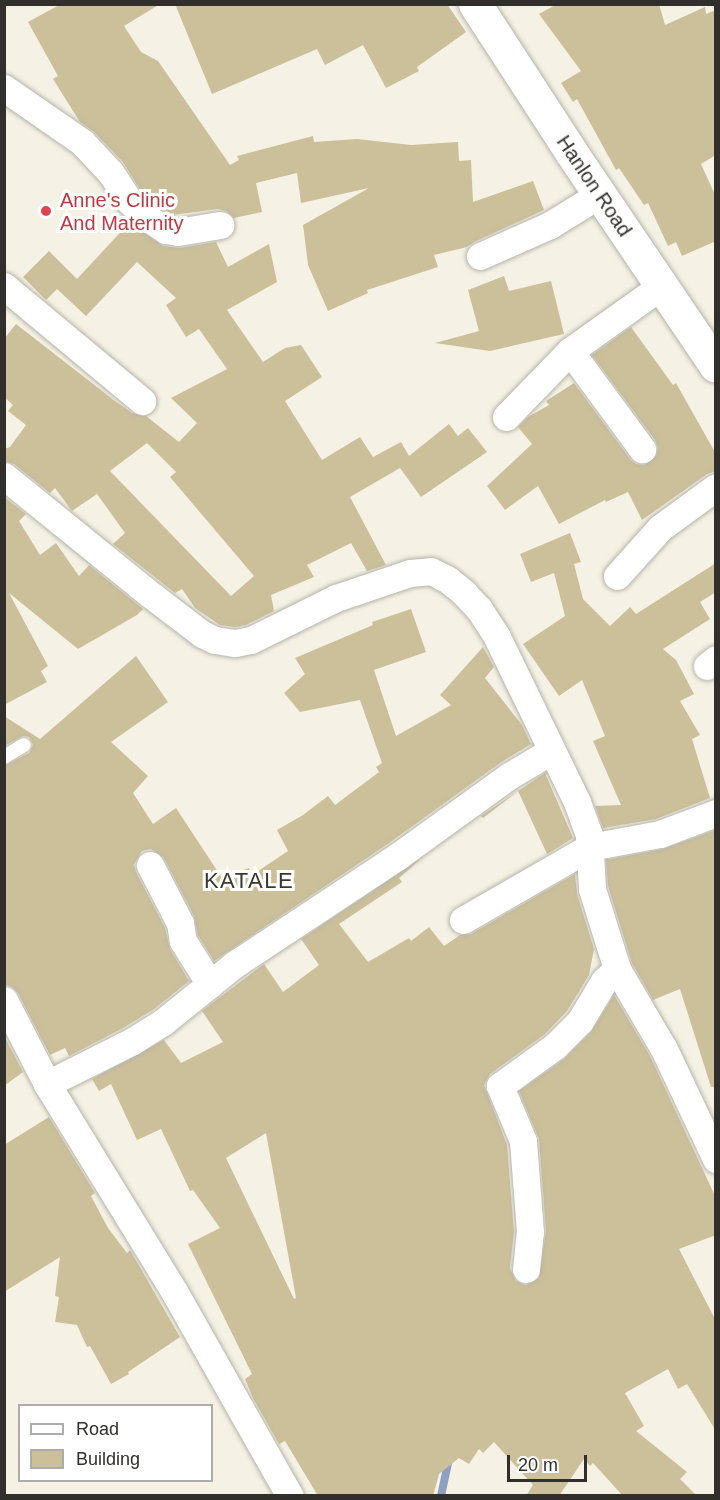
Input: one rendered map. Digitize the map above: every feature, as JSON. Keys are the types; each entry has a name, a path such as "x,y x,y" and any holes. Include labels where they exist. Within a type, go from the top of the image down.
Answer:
{"main road":[{"name":"Hanlon Road","path":"475,4 716,366"}],"street":[{"path":"4,88 82,141 111,173 129,201 146,217 166,230 178,232 220,225"},
{"path":"480,256 550,225 600,194"},
{"path":"4,286 142,401"},
{"path":"506,417 570,351 661,286"},
{"path":"570,351 642,449"},
{"path":"4,476 151,595 202,634 215,640 235,643 252,640 336,597 410,573 431,572 447,579 479,609 496,635 577,802 590,847 592,889 617,969 664,1048 716,1159"},
{"path":"617,576 660,528 716,487"},
{"path":"47,1084 131,1042 163,1022 235,964 398,856 509,776 551,751"},
{"path":"463,920 590,847 660,834 716,813"},
{"path":"150,865 180,923 183,941 210,984"},
{"path":"526,1269 530,1232 523,1141 500,1086 564,1038 580,1021 604,981 617,969"},
{"path":"4,1000 47,1084 175,1293 290,1496"}],"lane":[{"path":"4,757 24,745"}],"building":[{"path":"61,4 160,4 124,26 141,52 158,61 230,165 239,160 237,156 313,136 314,142 357,139 411,145 458,142 459,161 471,160 473,202 533,181 544,210 467,247 434,255 438,267 367,290 368,293 328,311 308,265 303,225 369,188 301,203 297,173 256,183 262,212 234,218 226,211 218,209 172,215 141,191 123,162 93,131 80,122 53,79 58,76 28,22"},
{"path":"175,4 447,4 466,32 417,67 419,71 386,88 363,45 325,65 317,49 212,94"},
{"path":"557,4 659,4 665,25 705,7 706,14 716,10 716,155 701,164 716,197 716,241 682,256 676,242 668,246 648,203 644,205 619,168 616,170 577,99 573,102 561,83 581,71 539,14"},
{"path":"129,223 163,246 180,248 216,242 228,267 269,244 277,282 227,310 263,362 285,348 301,345 322,377 285,401 322,460 360,437 373,457 401,442 409,456 449,424 458,436 468,428 487,452 421,497 400,468 350,497 386,565 367,571 351,543 307,565 314,577 271,595 274,611 246,625 235,627 220,625 195,608 182,589 175,593 113,544 125,533 97,494 72,511 55,488 50,493 14,464 4,461 4,449 10,447 26,425 8,411 13,405 4,397 4,339 16,324 115,401 132,413 146,416 179,442 197,423 171,398 227,369 199,329 186,337 166,305 176,298 137,262 86,316 57,289 46,300 23,277 49,251 77,279","holes":["147,443 176,472 170,477 254,576 231,596 110,471"]},
{"path":"504,276 509,291 551,281 564,334 490,351 435,343 479,331 468,290"},
{"path":"631,327 673,385 676,383 716,454 716,471 707,474 642,520 628,492 606,502 605,500 559,524 538,486 505,510 487,486 532,444 518,427 528,417 549,405 546,401 574,383 630,459 636,464 644,465 656,456 658,448 655,440 592,355"},
{"path":"4,497 26,514 19,521 40,555 56,543 79,576 89,565 143,609 137,615 78,649 9,593 48,666 41,671 47,682 4,705"},
{"path":"570,533 581,562 574,564 583,599 610,626 630,607 636,614 716,563 716,592 700,602 710,619 663,649 676,660 694,694 680,701 700,735 692,739 710,798 656,819 603,828 595,806 621,805 593,741 605,736 582,680 559,696 523,644 565,616 554,573 531,582 520,554"},
{"path":"411,609 426,652 374,670 396,736 451,705 440,695 483,647 494,667 485,678 522,725 531,744 500,763 389,843 214,961 198,935 194,916 164,858 151,849 142,851 134,864 136,872 165,928 170,949 189,981 154,1009 123,1028 69,1056 65,1048 50,1055 18,993 12,987 4,984 4,766 29,753 33,745 29,737 23,736 4,746 4,716 40,739 136,656 168,702 111,742 148,776 133,793 153,824 176,808 222,878 249,868 252,875 288,851 277,830 303,815 328,796 335,805 379,772 376,767 382,763 360,700 300,712 284,693 305,674 295,658 373,625 372,622"},
{"path":"545,773 573,838 547,854 518,791"},
{"path":"517,792 483,818 481,816"},
{"path":"716,830 716,1087 711,1087 680,989 653,1000 632,963 608,886 606,860 663,849"},
{"path":"423,857 399,878 402,882 339,924 368,962 409,938 411,941 429,927 444,946 460,935 471,934 575,874 577,894 594,949 589,975 567,1011 545,1034 490,1074 484,1085 507,1145 514,1232 510,1268 516,1281 525,1285 539,1278 546,1231 539,1139 519,1091 564,1059 591,1032 614,995 650,1056 716,1198 716,1235 679,1249 716,1321 716,1431 687,1384 678,1389 668,1369 625,1393 644,1426 636,1431 687,1472 680,1479 697,1496 623,1496 593,1463 590,1466 584,1459 559,1496 526,1496 533,1485 494,1442 483,1453 479,1449 469,1464 459,1458 439,1474 433,1496 318,1496 285,1441 279,1444 253,1398 245,1379 252,1374 188,1244 220,1228 193,1190 190,1191 161,1129 137,1140 111,1084 99,1091 92,1079 164,1040 181,1063 223,1042 202,1011 264,964 283,992 319,965 301,939","holes":["266,1133 296,1298 294,1299 226,1158"]},
{"path":"4,1036 23,1072 4,1086"},
{"path":"49,1117 95,1193 91,1196 108,1228 127,1253 130,1250 180,1337 128,1372 129,1374 111,1384 90,1346 87,1347 77,1325 55,1322 59,1297 55,1296 60,1257 4,1292 4,1145"}],"waterway":[{"path":"441,1496 449,1458"}],"place":[{"name":"Anne's Clinic And Maternity","path":"46,211"}],"district":[{"name":"KATALE","path":"249,881"}]}
